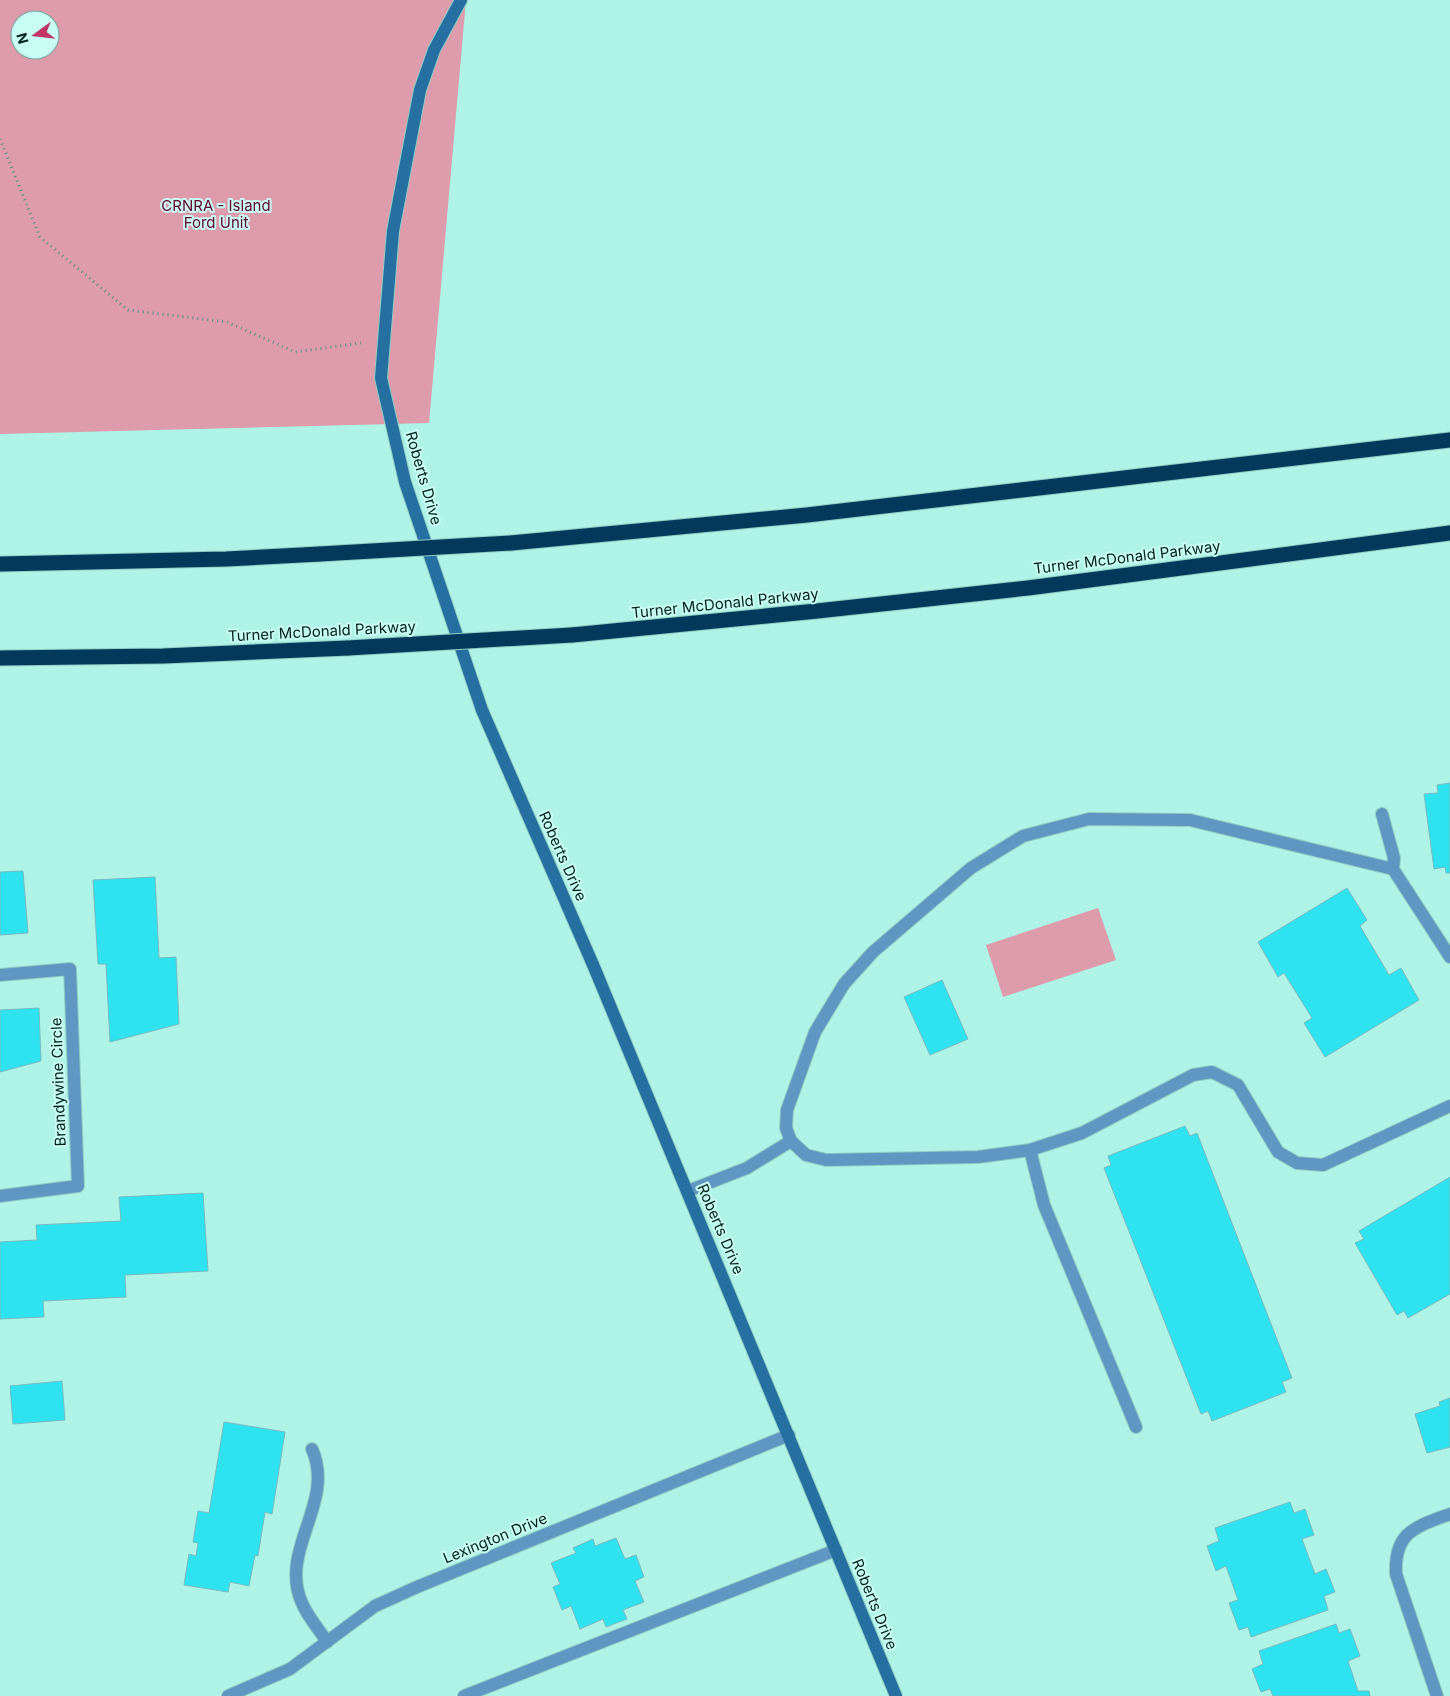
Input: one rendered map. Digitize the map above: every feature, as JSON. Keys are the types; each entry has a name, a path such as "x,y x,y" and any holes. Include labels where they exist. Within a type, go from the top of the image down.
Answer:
{"highway":[{"path":"0,564 226,559 511,543 807,515 1450,440"},
{"name":"Turner McDonald Parkway","path":"0,658 163,656 572,635 1028,588 1450,533"}],"street":[{"name":"Roberts Drive","path":"461,0 434,50 420,90 393,231 381,378 405,482 482,710 594,967 896,1696"},
{"path":"1382,814 1394,858 1394,869 1444,937 1450,957"},
{"path":"1394,869 1190,820 1089,819 1023,836 972,868 873,952 844,984 815,1032 787,1110 786,1128 791,1141 806,1155 826,1160 978,1157 1030,1150 1082,1133 1193,1075 1212,1072 1238,1085 1278,1152 1297,1163 1323,1165 1450,1106"},
{"name":"Brandywine Circle","path":"0,975 70,969 78,1186 0,1196"},
{"path":"688,1191 747,1168 791,1141"},
{"path":"1030,1150 1044,1205 1136,1427"},
{"name":"Lexington Drive","path":"228,1696 241,1693 290,1669 375,1606 417,1587 789,1435"},
{"path":"312,1449 318,1464 319,1486 296,1565 297,1585 302,1603 327,1642"},
{"path":"1437,1696 1396,1574 1395,1555 1402,1539 1421,1525 1450,1514"},
{"path":"464,1696 836,1550"}],"path":[{"path":"0,139 40,237 128,310 227,322 295,352 384,340"}],"green space":[{"name":"CRNRA - Island Ford Unit","path":"0,0 466,0 429,423 0,434"},
{"path":"1098,908 1116,960 1003,997 986,945"}],"building":[{"path":"1450,783 1450,873 1446,873 1445,867 1434,869 1424,794 1438,793 1437,785"},
{"path":"23,871 28,933 0,935 0,872"},
{"path":"155,877 159,958 176,957 179,1024 110,1042 106,964 98,964 93,880"},
{"path":"1347,888 1367,920 1360,926 1389,975 1401,968 1419,1000 1325,1057 1304,1023 1312,1018 1284,973 1278,977 1258,942"},
{"path":"942,980 968,1039 930,1055 904,997"},
{"path":"39,1008 41,1061 0,1072 0,1010"},
{"path":"1185,1126 1190,1136 1197,1133 1292,1378 1282,1382 1286,1392 1212,1421 1208,1411 1201,1414 1104,1168 1111,1165 1108,1156"},
{"path":"1450,1177 1450,1294 1408,1318 1404,1311 1397,1315 1355,1243 1364,1239 1359,1231"},
{"path":"203,1193 208,1271 125,1275 126,1297 43,1301 44,1317 0,1319 0,1242 37,1240 36,1225 121,1221 119,1197"},
{"path":"62,1381 65,1420 13,1424 10,1386"},
{"path":"1450,1398 1450,1447 1427,1453 1415,1414 1440,1406 1439,1402"},
{"path":"224,1422 285,1432 272,1514 265,1512 258,1556 255,1555 249,1586 230,1582 228,1592 184,1585 189,1554 196,1556 198,1543 193,1542 198,1511 209,1513"},
{"path":"1290,1502 1294,1513 1305,1509 1314,1535 1302,1539 1315,1574 1326,1569 1335,1592 1324,1596 1328,1610 1251,1637 1248,1627 1239,1630 1229,1603 1238,1600 1226,1566 1216,1571 1207,1546 1219,1541 1215,1528"},
{"path":"616,1538 625,1559 636,1555 644,1577 635,1581 644,1602 623,1610 627,1619 606,1627 603,1619 580,1629 571,1606 562,1610 553,1587 560,1584 551,1563 576,1553 573,1548 593,1539 595,1546"},
{"path":"1336,1624 1339,1633 1350,1629 1360,1656 1348,1661 1358,1691 1369,1691 1370,1696 1273,1696 1270,1689 1261,1692 1252,1669 1263,1664 1259,1651"}]}
